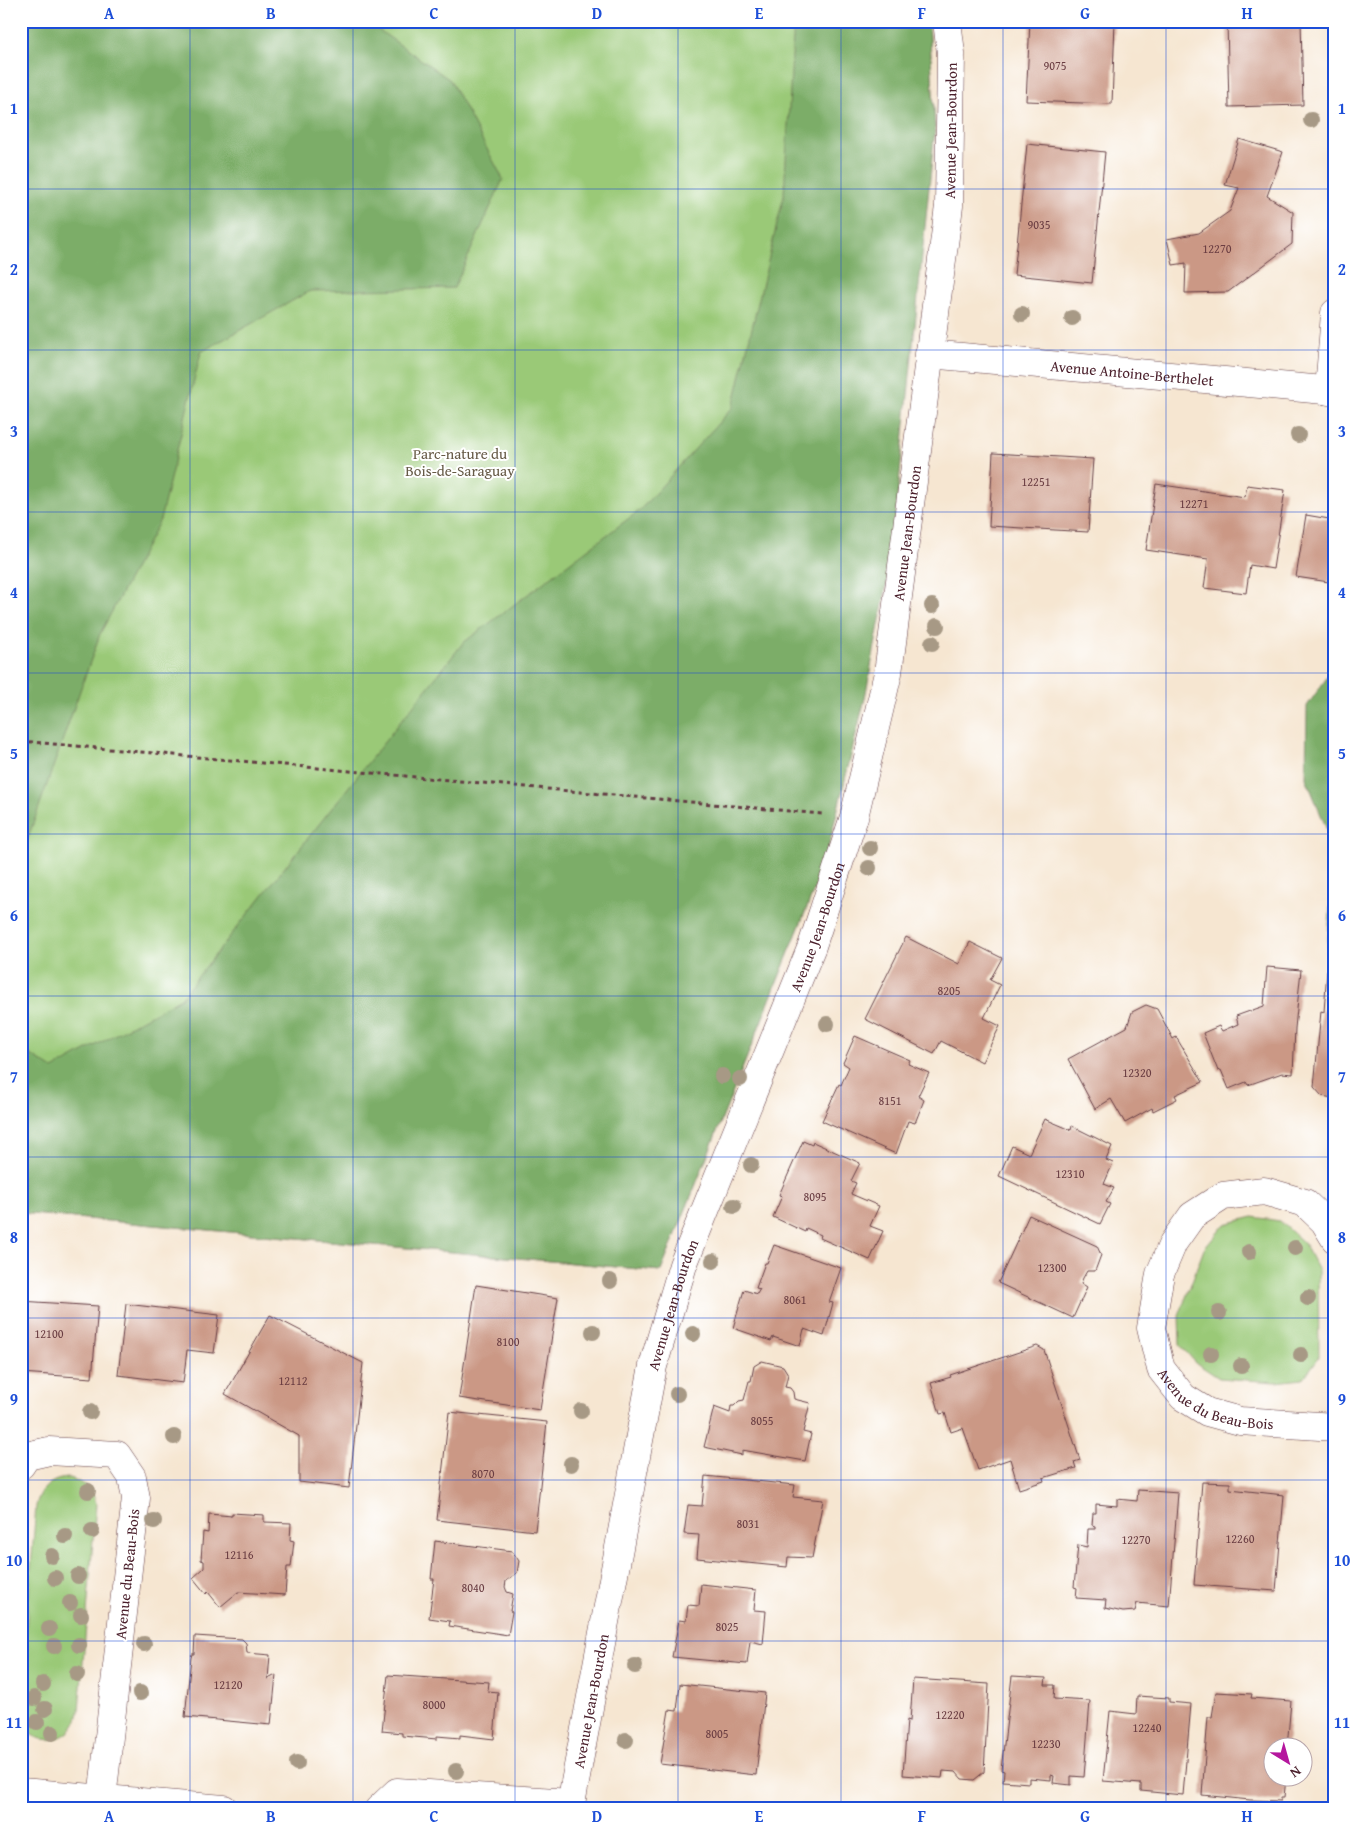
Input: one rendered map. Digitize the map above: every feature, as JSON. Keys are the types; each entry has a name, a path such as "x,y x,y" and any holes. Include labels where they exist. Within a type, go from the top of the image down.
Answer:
{"street":[{"name":"Avenue Jean-Bourdon","path":"571,1806 653,1366 683,1265 812,946 854,817 888,673 949,206 951,53 947,21"},
{"path":"1332,391 1335,313"},
{"name":"Avenue Antoine-Berthelet","path":"929,354 1332,391"},
{"name":"Avenue du Beau-Bois","path":"1335,1239 1324,1221 1306,1203 1264,1191 1223,1196 1192,1216 1173,1243 1160,1274 1150,1328 1161,1369 1184,1396 1207,1412 1240,1420 1335,1427"},
{"name":"Avenue du Beau-Bois","path":"21,1465 27,1456 49,1451 117,1455 132,1477 136,1498 102,1799"},
{"path":"21,1792 224,1809"},
{"path":"379,1809 397,1792 571,1806"}],"path":[{"path":"21,741 854,817"}],"green space":[{"name":"Parc-nature du Bois-de-Saraguay","path":"21,21 929,21 935,129 865,698 824,865 661,1271 21,1213"},
{"path":"21,21 366,21 450,80 503,179 454,288 310,291 201,352 160,520 100,634 21,858"},
{"path":"794,21 929,21 935,129 891,562 865,698 824,865 661,1271 21,1213 21,1049 53,1069 181,998 463,643 640,510 733,407 784,195"},
{"path":"1335,666 1335,971 1326,970 1333,866 1327,830 1306,778 1307,706"},
{"path":"1253,1217 1280,1221 1304,1243 1318,1270 1319,1357 1303,1379 1275,1382 1219,1378 1196,1363 1180,1345 1179,1316 1204,1249 1225,1224"},
{"path":"64,1478 70,1478 87,1487 95,1498 96,1503 79,1711 76,1723 69,1732 60,1737 41,1739 32,1735 25,1728 21,1719 21,1691 36,1506 40,1494 48,1485"}],"building":[{"path":"1030,21 1115,21 1112,104 1026,101"},
{"path":"1227,21 1301,21 1303,105 1229,107"},
{"path":"1239,139 1283,152 1267,196 1293,212 1292,244 1228,292 1185,293 1186,263 1173,265 1167,239 1199,233 1230,211 1239,188 1225,185"},
{"path":"1027,144 1105,152 1092,283 1014,275"},
{"path":"993,453 1093,459 1088,532 989,526"},
{"path":"1156,484 1245,497 1247,485 1285,490 1273,569 1250,565 1246,593 1204,588 1208,559 1146,550"},
{"path":"1306,515 1335,520 1335,569 1332,569 1329,582 1296,577"},
{"path":"906,937 959,964 970,942 1002,958 990,980 1000,985 984,1018 1000,1026 982,1062 941,1041 934,1054 865,1019"},
{"path":"1267,967 1301,970 1295,1028 1293,1074 1282,1073 1248,1085 1246,1082 1229,1089 1221,1070 1218,1071 1203,1033 1219,1026 1222,1031 1238,1024 1236,1016 1264,1006"},
{"path":"1327,970 1335,970 1335,1096 1333,1098 1322,1096 1314,1087 1321,1011 1324,1012"},
{"path":"1146,1005 1157,1009 1173,1039 1176,1037 1203,1082 1175,1095 1177,1099 1153,1111 1152,1108 1125,1123 1111,1099 1095,1109 1068,1059 1127,1027 1132,1012"},
{"path":"855,1036 910,1060 908,1064 929,1073 918,1096 924,1100 915,1123 908,1121 896,1154 822,1121 849,1067 843,1063"},
{"path":"1045,1119 1071,1130 1072,1126 1112,1146 1106,1160 1113,1163 1104,1184 1114,1188 1106,1202 1110,1204 1100,1224 999,1176 1012,1146 1029,1154"},
{"path":"803,1141 812,1145 813,1142 860,1163 851,1181 856,1183 851,1194 879,1206 870,1226 883,1231 870,1260 820,1238 821,1235 806,1228 805,1232 773,1217 782,1196 779,1195"},
{"path":"1029,1215 1097,1246 1101,1255 1095,1271 1087,1271 1083,1278 1081,1283 1087,1287 1073,1318 998,1283"},
{"path":"774,1245 841,1268 829,1302 833,1303 824,1336 804,1329 800,1346 773,1337 771,1341 733,1328 744,1290 757,1294 760,1289 756,1288"},
{"path":"476,1285 558,1298 540,1410 459,1398"},
{"path":"21,1301 98,1306 92,1378 21,1373"},
{"path":"126,1304 219,1315 214,1353 187,1350 183,1383 118,1375"},
{"path":"270,1315 363,1363 349,1488 299,1482 299,1436 225,1394"},
{"path":"1037,1346 1044,1350 1080,1460 1074,1462 1076,1468 1043,1478 1044,1481 1019,1489 1010,1459 978,1470 963,1428 951,1432 945,1413 940,1414 931,1383"},
{"path":"762,1361 783,1366 788,1374 785,1387 790,1388 793,1392 794,1399 810,1403 803,1432 811,1434 805,1461 742,1450 742,1455 704,1447 714,1407 730,1413 731,1406 744,1400 754,1366"},
{"path":"449,1412 547,1422 535,1531 437,1520"},
{"path":"705,1476 795,1485 793,1497 823,1500 812,1558 788,1557 787,1567 697,1558 699,1535 684,1534 688,1505 702,1506"},
{"path":"1202,1482 1230,1483 1230,1489 1284,1495 1276,1591 1194,1585"},
{"path":"1138,1490 1178,1493 1169,1606 1137,1603 1135,1611 1123,1612 1105,1608 1106,1600 1076,1598 1077,1588 1074,1587 1078,1545 1087,1547 1088,1529 1095,1529 1095,1526 1092,1525 1093,1513 1096,1513 1096,1504 1117,1506 1117,1499 1137,1501"},
{"path":"232,1513 264,1515 264,1522 291,1523 290,1540 294,1541 291,1567 287,1567 285,1595 238,1592 220,1607 193,1578 204,1568 204,1561 201,1560 203,1532 208,1533 209,1514 232,1516"},
{"path":"435,1541 512,1551 519,1561 517,1573 506,1581 505,1587 507,1592 513,1594 508,1635 449,1626 450,1621 429,1618 434,1579 431,1579"},
{"path":"701,1584 756,1590 754,1610 766,1611 763,1644 750,1641 747,1664 672,1657 679,1620 686,1621 688,1605 699,1606"},
{"path":"195,1636 242,1639 246,1643 247,1653 270,1655 268,1679 276,1675 271,1725 185,1717"},
{"path":"388,1675 489,1682 488,1691 498,1692 494,1739 460,1735 460,1738 437,1736 437,1739 402,1736 402,1733 382,1731"},
{"path":"1012,1676 1046,1678 1045,1685 1055,1685 1054,1699 1090,1701 1084,1777 1071,1776 1071,1785 1053,1783 1054,1776 1051,1775 1051,1780 1029,1778 1029,1783 1003,1781 1004,1771 1001,1770"},
{"path":"913,1679 989,1684 984,1772 974,1780 962,1779 956,1772 943,1771 942,1778 903,1775 907,1720 910,1721"},
{"path":"680,1684 765,1693 756,1775 660,1764 669,1710 677,1711"},
{"path":"1216,1692 1252,1694 1251,1698 1291,1701 1288,1738 1264,1738 1264,1788 1285,1788 1284,1797 1281,1797 1281,1801 1202,1795 1208,1717 1212,1717"},
{"path":"1137,1696 1169,1698 1169,1702 1191,1704 1183,1795 1141,1791 1141,1784 1103,1781 1110,1711 1136,1714"}]}
